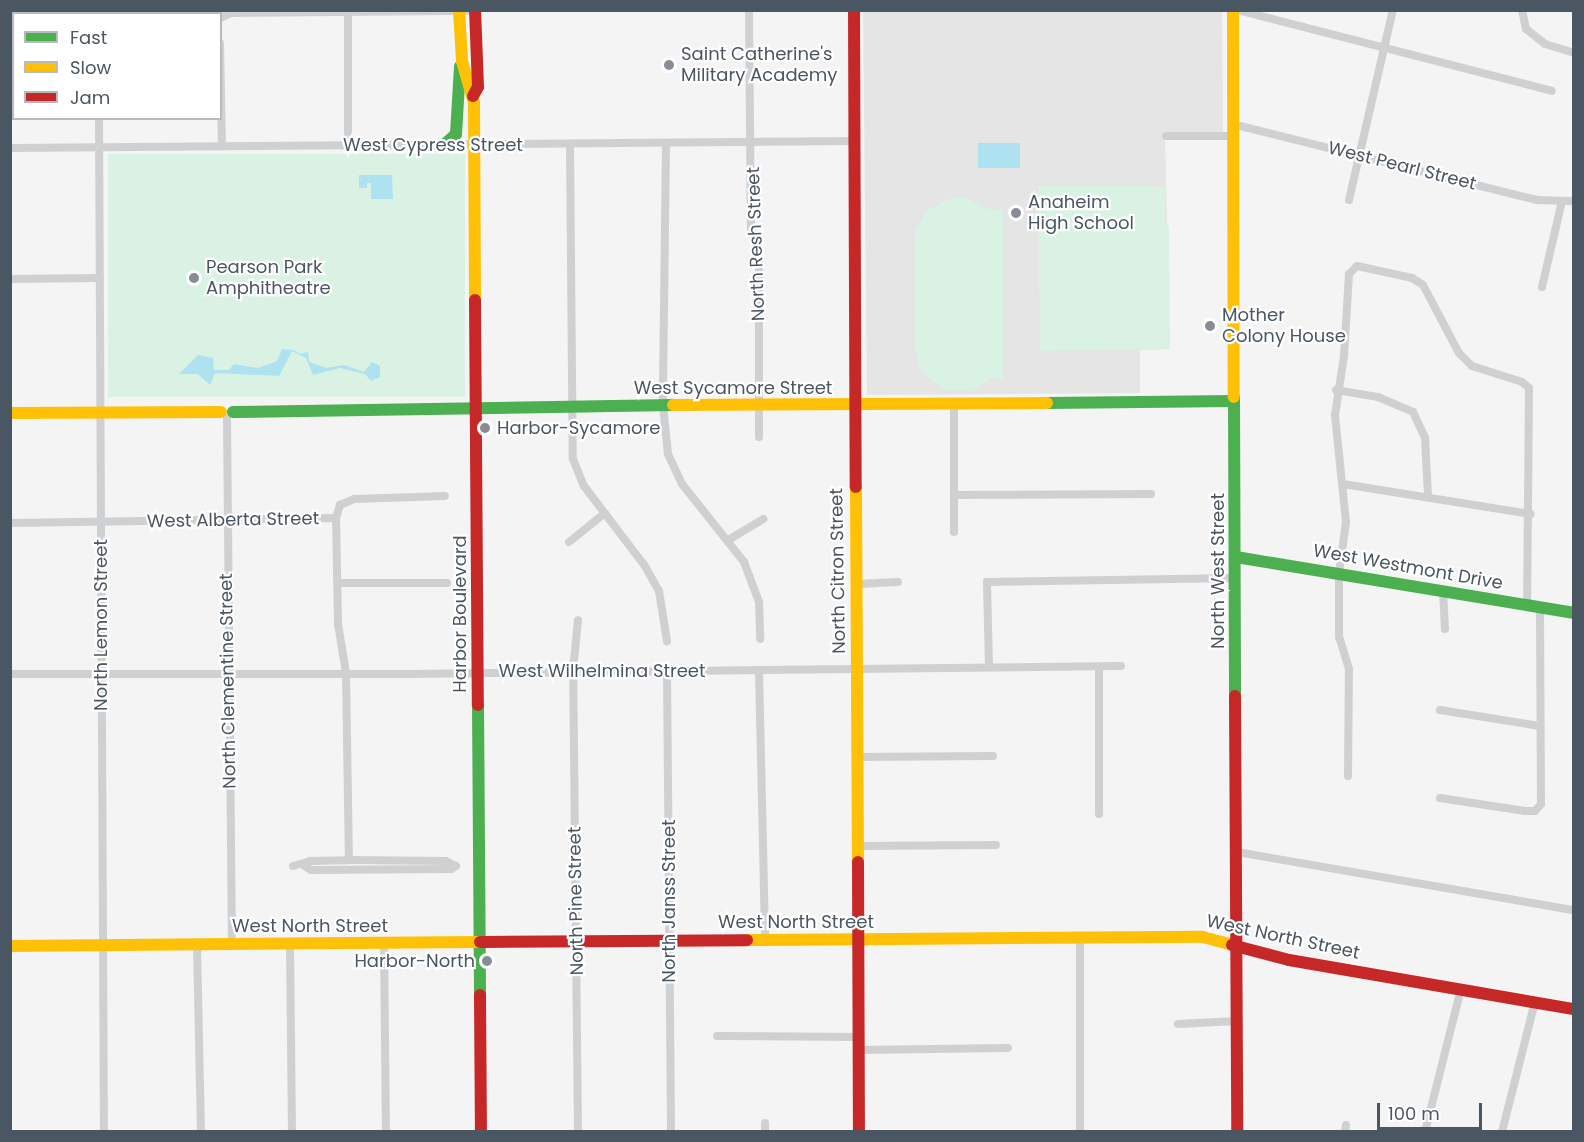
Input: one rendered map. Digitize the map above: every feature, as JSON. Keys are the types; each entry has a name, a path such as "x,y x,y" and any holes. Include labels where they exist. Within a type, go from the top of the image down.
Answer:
{"street":[{"name":"North Resh Street","path":"749,10 753,142 751,227 759,258 759,437"},
{"name":"North Citron Street","path":"854,10 859,1131"},
{"path":"1235,10 1552,91"},
{"name":"North West Street","path":"1235,10 1232,130 1238,945 1234,1022 1237,1131"},
{"path":"1349,200 1393,10"},
{"path":"1522,10 1526,29 1545,44 1574,53"},
{"name":"Harbor Boulevard","path":"459,11 466,89 473,96"},
{"path":"222,16 476,11"},
{"name":"Harbor Boulevard","path":"476,11 478,87 473,96 481,1131"},
{"path":"348,12 348,145"},
{"path":"445,144 456,134 456,84 462,61"},
{"name":"North Lemon Street","path":"99,120 104,1131"},
{"path":"221,120 222,146"},
{"name":"West Pearl Street","path":"1166,136 1232,130 1358,154 1537,201 1574,201"},
{"name":"West Cypress Street","path":"10,148 855,141"},
{"path":"666,144 663,405 668,454 682,484 730,539 754,586 760,639"},
{"path":"570,145 573,459 584,486 645,566 659,591 667,641"},
{"path":"1542,287 1563,201"},
{"path":"1348,776 1349,669 1339,637 1339,573 1346,522 1335,415 1336,390 1344,356 1349,274 1357,266 1412,278 1423,285 1459,353 1472,366 1522,382 1529,388 1533,607 1540,726 1541,804 1535,811 1525,811 1440,798"},
{"path":"10,279 100,278"},
{"path":"1336,390 1378,397 1413,412 1425,438 1428,496"},
{"name":"West Sycamore Street","path":"10,413 227,414 571,405 854,406 1234,400"},
{"path":"954,405 954,532"},
{"name":"North Clementine Street","path":"227,414 226,521 231,944"},
{"path":"1343,484 1531,514"},
{"path":"955,495 1151,494"},
{"name":"West Alberta Street","path":"10,523 336,518 340,505 354,499 445,496"},
{"path":"569,542 605,513"},
{"path":"336,518 338,624 346,673 348,860"},
{"path":"730,539 763,519"},
{"name":"West Westmont Drive","path":"1236,557 1574,613"},
{"path":"989,666 987,582 1236,578"},
{"path":"856,584 897,582"},
{"path":"338,583 447,584"},
{"path":"1443,591 1444,629"},
{"name":"North Pine Street","path":"578,620 573,671 578,1131"},
{"name":"West Wilhelmina Street","path":"10,674 1121,666"},
{"path":"1099,667 1099,814"},
{"name":"North Janss Street","path":"667,670 671,1131"},
{"path":"759,670 765,940"},
{"path":"1440,710 1540,726"},
{"path":"857,757 993,756"},
{"path":"857,846 996,845"},
{"path":"1237,852 1574,910"},
{"path":"292,866 303,865 310,861 348,860 446,861 456,866 451,869 311,870 303,865"},
{"name":"West North Street","path":"10,946 1203,937 1288,960 1574,1009"},
{"path":"1080,938 1080,1131"},
{"path":"384,943 386,1131"},
{"path":"197,944 201,1131"},
{"path":"290,944 292,1131"},
{"path":"1425,1131 1461,989"},
{"path":"1502,1131 1535,1002"},
{"path":"1178,1024 1234,1022"},
{"path":"717,1036 858,1037"},
{"path":"858,1050 1008,1048"}],"shaded area":[{"name":"Anaheim High School","path":"863,11 1222,11 1223,132 1165,133 1170,349 1140,350 1140,393 867,395"}],"green space":[{"path":"108,154 465,154 465,397 108,397"},
{"path":"1038,186 1165,186 1165,226 1169,226 1170,349 1040,351"},
{"path":"951,198 966,198 989,210 1003,210 1003,379 990,379 974,389 960,391 945,389 928,378 920,368 915,348 915,230 927,211"}],"water":[{"path":"978,143 1020,143 1020,168 978,168"},
{"path":"359,175 392,175 393,199 371,199 371,183 367,183 367,188 359,188"},
{"path":"282,349 293,350 301,354 308,352 309,362 326,368 344,365 364,372 372,362 380,366 380,377 371,381 365,374 340,368 313,375 306,358 292,351 279,376 215,373 210,385 198,374 179,374 198,355 213,358 214,370 229,370 234,364 258,368 277,361"}],"traffic: fast":[{"path":"17,12 31,10"},
{"path":"445,144 456,134 460,66"},
{"path":"1234,397 1235,696"},
{"path":"1047,403 1234,401"},
{"path":"233,412 673,405"},
{"path":"1236,557 1574,613"},
{"path":"478,705 480,995"}],"traffic: slow":[{"path":"459,10 462,61 474,103 475,300"},
{"path":"1233,10 1234,397"},
{"path":"673,405 1047,403"},
{"path":"10,413 221,412"},
{"path":"856,487 858,862"},
{"path":"747,940 1203,937 1232,945"},
{"path":"10,946 480,942"}],"traffic: jam":[{"path":"473,96 478,87 475,10"},
{"path":"854,10 856,487"},
{"path":"475,300 478,705"},
{"path":"1235,696 1237,1132"},
{"path":"858,862 859,1132"},
{"path":"480,942 747,940"},
{"path":"1232,945 1289,960 1574,1009"},
{"path":"480,995 481,1132"}],"place":[{"name":"Saint Catherine's Military Academy","path":"669,65"},
{"name":"Anaheim High School","path":"1016,213"},
{"name":"Pearson Park Amphitheatre","path":"194,278"},
{"name":"Mother Colony House","path":"1210,326"},
{"name":"Harbor-Sycamore","path":"485,428"},
{"name":"Harbor-North","path":"487,961"}]}
